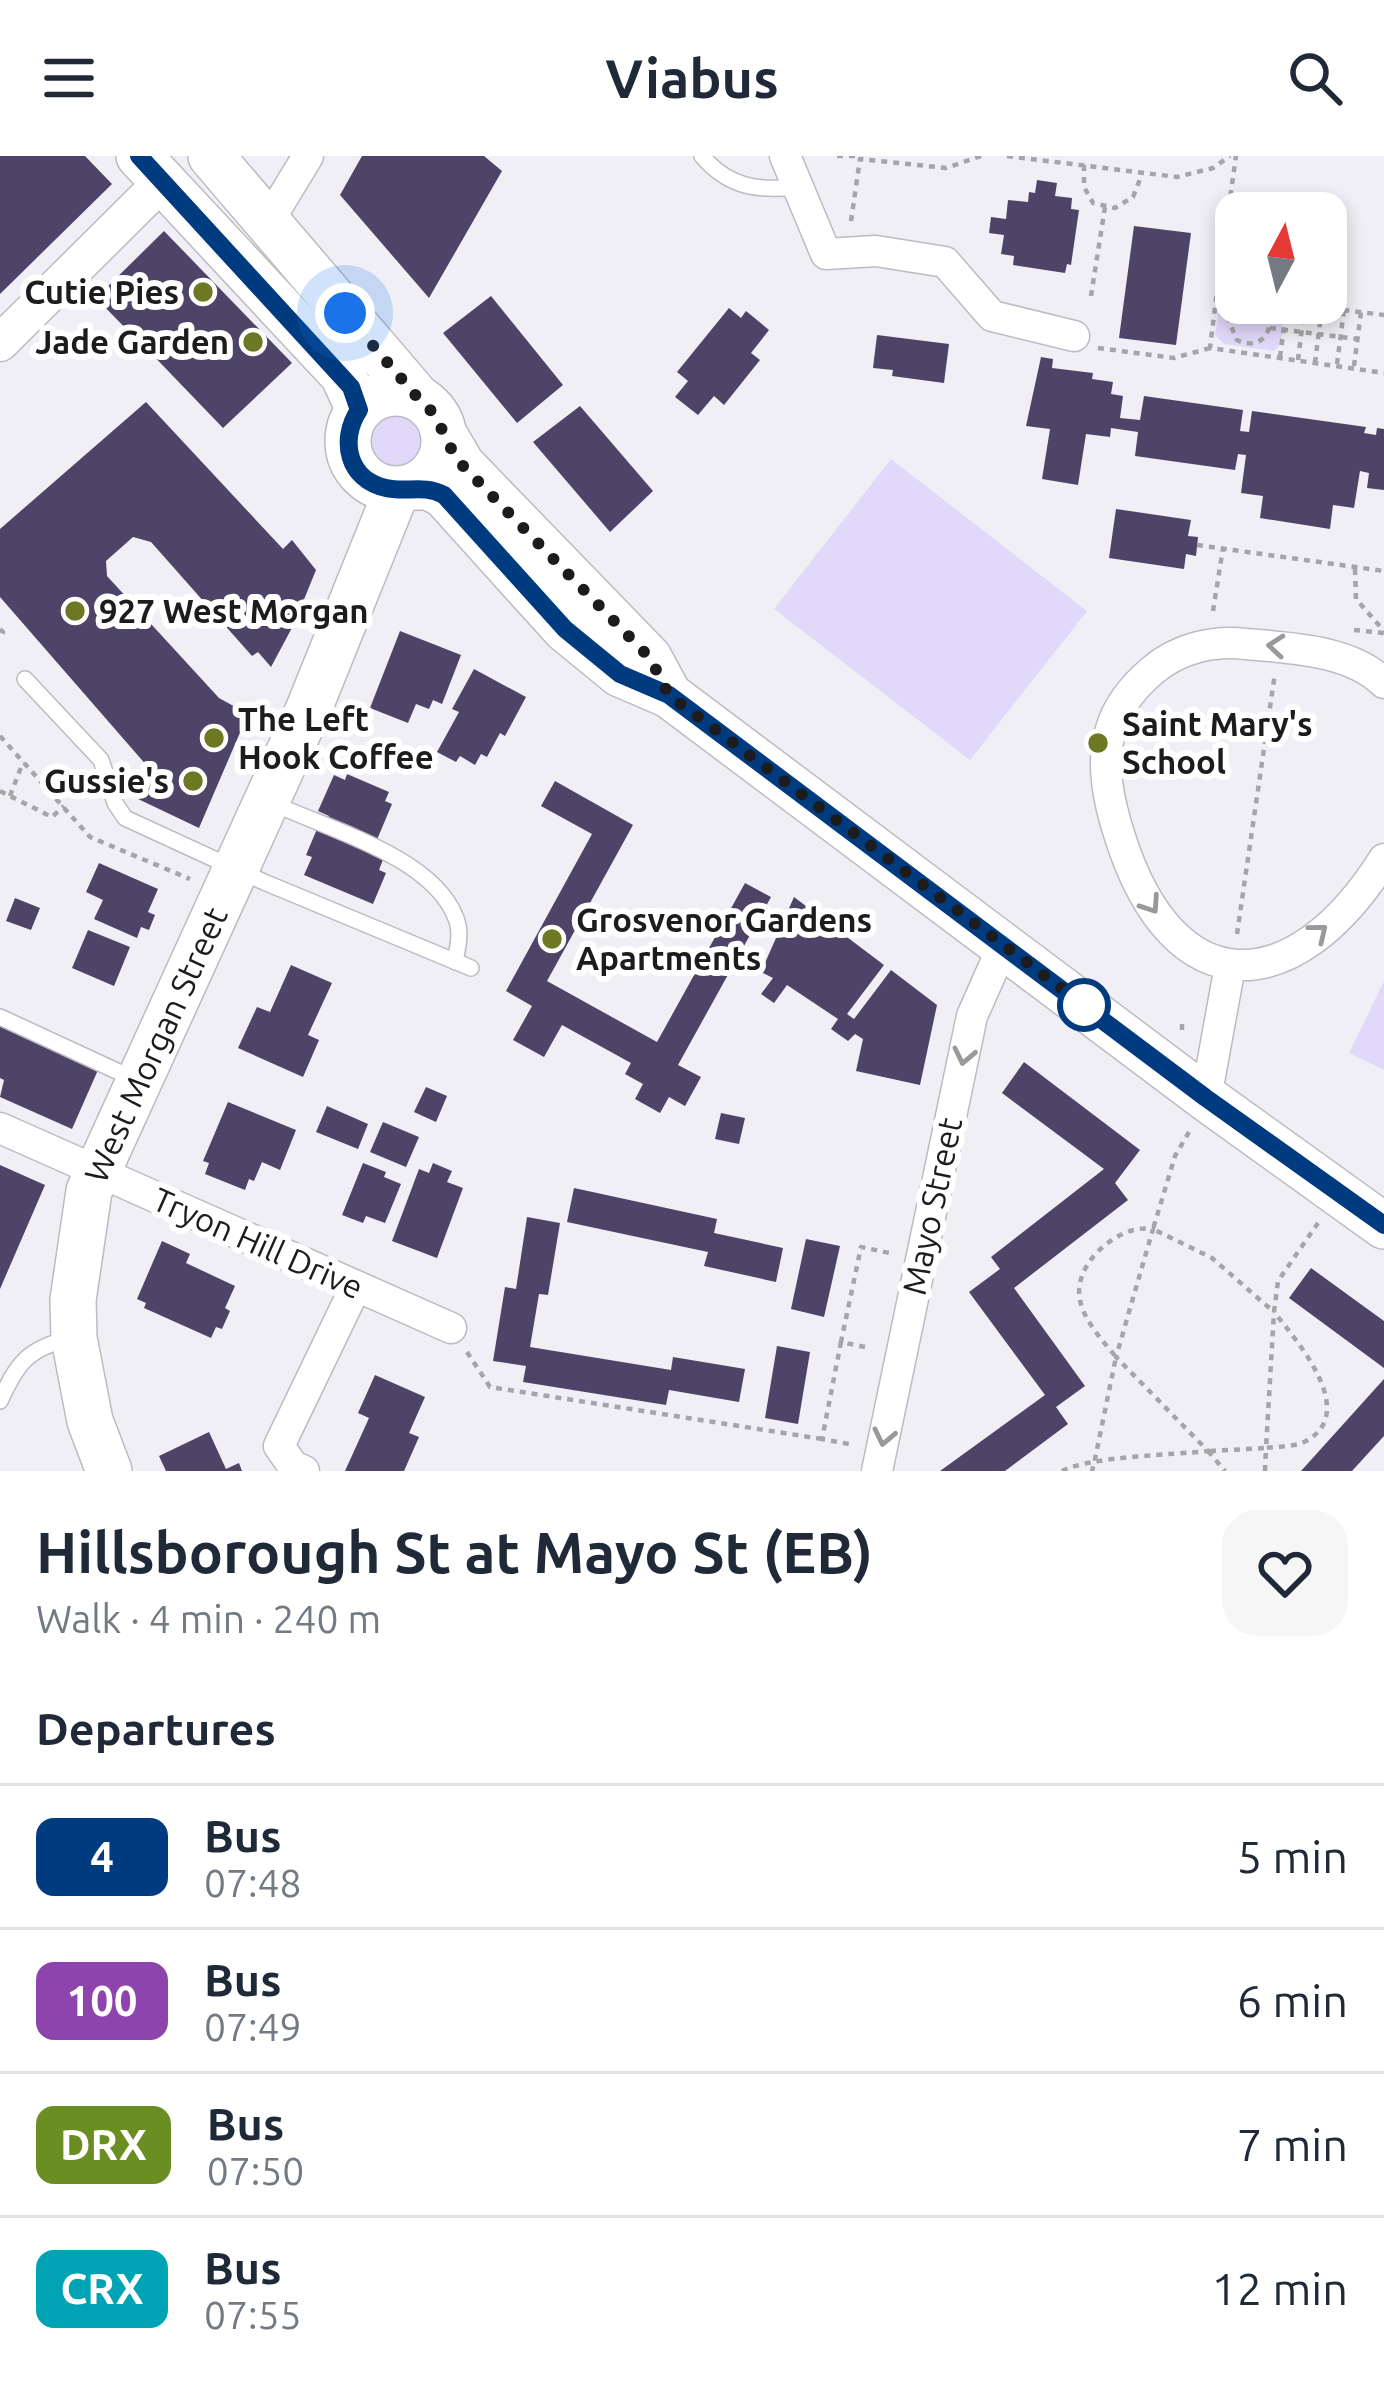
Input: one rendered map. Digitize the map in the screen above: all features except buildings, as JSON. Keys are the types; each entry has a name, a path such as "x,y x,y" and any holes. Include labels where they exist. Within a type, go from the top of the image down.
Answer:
{"main road":[{"path":"211,156 440,420 462,465 650,658 669,695"},
{"path":"151,169 199,179 259,239 325,290"},
{"path":"151,169 343,375 359,410"},
{"path":"418,398 386,394 359,410 347,447 367,481 405,489 429,487 444,495 565,629 620,674 669,695 1003,946 1199,1113 1384,1226"},
{"path":"405,489 437,467 445,436"},
{"name":"West Morgan Street","path":"339,636 356,469"},
{"name":"West Morgan Street","path":"109,1471 90,1421 74,1338 77,1261 95,1171 136,1080 212,874 266,800 405,489"}],"street":[{"path":"268,222 308,156"},
{"path":"785,156 826,254 876,251 945,262 992,316 1084,342"},
{"path":"0,344 151,169"},
{"path":"1384,683 1370,669 1300,649 1220,641 1166,659 1132,687 1111,729 1105,773 1132,875 1151,911 1184,945 1230,966 1270,964 1311,941 1338,917 1384,859"},
{"name":"Mayo Street","path":"868,1458 972,1016 1003,946"},
{"path":"1199,1113 1230,966"},
{"name":"Tryon Hill Drive","path":"0,1128 451,1328"},
{"path":"304,1471 293,1466 279,1446 356,1286"}],"lane":[{"path":"702,156 722,177 767,190 798,187"},
{"path":"25,679 101,760 125,818 212,874 463,965 455,915 414,868 266,800"},
{"path":"0,1017 136,1080"},
{"path":"0,1401 14,1370 40,1346 74,1338"}],"path":[{"path":"837,156 946,168 981,156"},
{"path":"1007,156 1177,177 1213,169 1233,156"},
{"path":"1229,192 1233,156"},
{"path":"847,253 860,157"},
{"path":"1084,165 1084,187 1093,203 1115,208 1132,197 1143,172"},
{"path":"1091,296 1105,206"},
{"path":"1210,348 1215,310"},
{"path":"1347,310 1384,315"},
{"path":"1353,369 1360,312"},
{"path":"1230,324 1232,334 1246,344 1263,340 1269,324"},
{"path":"1280,358 1285,324"},
{"path":"1298,361 1302,324"},
{"path":"1315,363 1320,324"},
{"path":"1337,367 1342,324"},
{"path":"1270,328 1357,339"},
{"path":"1084,342 1174,358 1210,348 1384,373"},
{"path":"1245,353 1246,344"},
{"path":"1197,545 1384,571"},
{"path":"1214,610 1222,548"},
{"path":"1354,567 1356,599 1384,633"},
{"path":"0,628 0,639"},
{"path":"1348,629 1384,633"},
{"path":"1237,934 1276,667"},
{"path":"0,736 90,837 212,874"},
{"path":"10,796 23,762"},
{"path":"0,791 52,817 64,806"},
{"path":"1093,1467 1116,1357 1153,1229 1175,1156 1199,1113"},
{"path":"1265,1471 1278,1281 1318,1223"},
{"path":"1062,1471 1208,1451 1303,1444 1322,1428 1327,1412 1317,1368 1274,1312 1212,1258 1153,1229 1129,1231 1097,1250 1078,1287 1080,1304 1116,1357 1208,1451 1225,1471"},
{"path":"822,1439 861,1247 899,1255"},
{"path":"451,1328 490,1388 822,1439 868,1458"},
{"path":"841,1342 865,1347"}],"shaded area":[{"path":"1217,324 1283,324 1281,344 1274,351 1224,344 1215,335"},
{"path":"396,414 415,422 423,441 415,460 396,468 377,460 369,441 377,422"},
{"path":"891,459 1087,611 970,760 774,609"},
{"path":"1384,981 1384,1070 1349,1053"}],"bus line":[{"name":"4","path":"139,156 343,375 359,410 351,421 347,447 367,481 397,490 429,487 444,495 565,629 620,674 669,695 1206,1098 1384,1225"}],"place":[{"name":"Cutie Pies","path":"203,292"},
{"name":"Jade Garden","path":"253,342"},
{"name":"927 West Morgan","path":"75,611"},
{"name":"The Left Hook Coffee","path":"214,738"},
{"name":"Saint Mary's School","path":"1098,743"},
{"name":"Gussie's","path":"193,781"},
{"name":"Grosvenor Gardens Apartments","path":"552,939"}],"route":[{"path":"345,313 430,407 440,420 450,451 462,465 650,658 669,695 1084,1005"}]}
